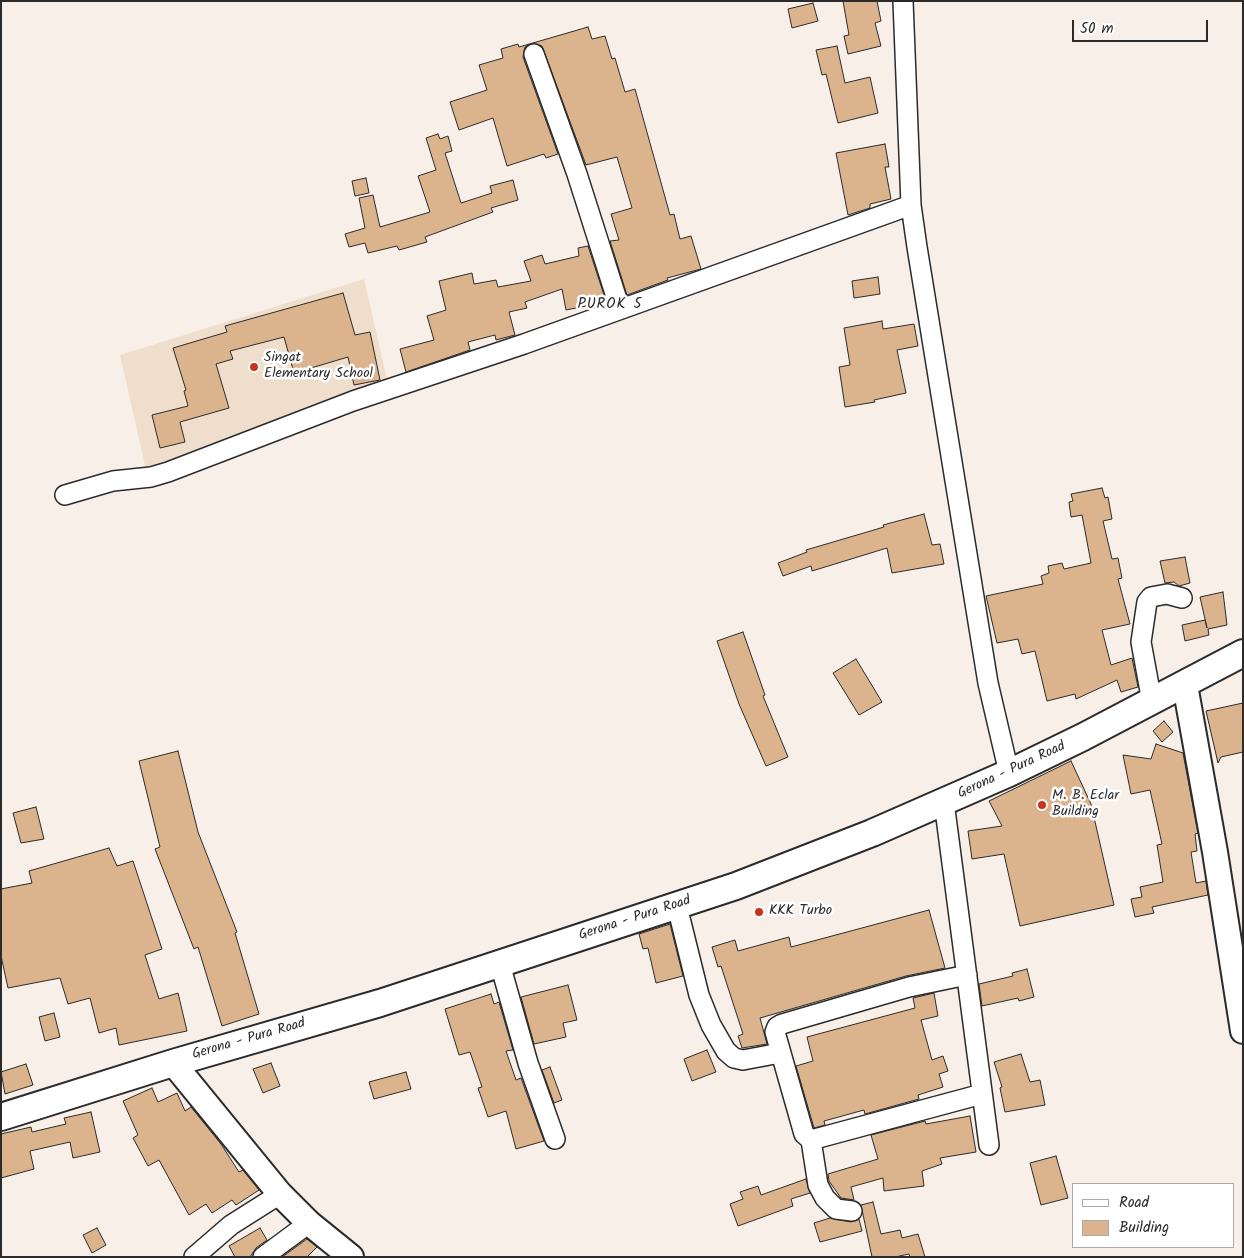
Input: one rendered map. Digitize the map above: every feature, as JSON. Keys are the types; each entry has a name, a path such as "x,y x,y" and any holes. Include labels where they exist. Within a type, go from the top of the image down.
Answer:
{"main road":[{"name":"Gerona - Pura Road","path":"1,1117 174,1062 380,1003 736,886 944,802 1009,773 1152,702 1243,653"}],"street":[{"path":"903,1 911,205 988,682 1009,773"},
{"path":"534,54 577,174 620,309"},
{"path":"65,495 114,481 152,477 168,472 353,401 524,344 911,205"},
{"path":"1152,702 1141,642 1146,602 1151,597 1167,594 1182,598"},
{"path":"1185,685 1215,852 1243,1031"},
{"path":"944,802 989,1144"},
{"path":"677,906 699,995 711,1025 726,1051 734,1058 743,1060 780,1053"},
{"path":"500,964 528,1063 556,1139"},
{"path":"852,1211 836,1209 825,1198 818,1185 811,1140 804,1134 780,1053 775,1032 777,1027 909,987 967,975"},
{"path":"174,1062 280,1194 309,1223 350,1257"},
{"path":"811,1140 982,1094"},
{"path":"194,1257 231,1225 280,1194"},
{"path":"263,1257 309,1223"}],"shaded area":[{"name":"Singat Elementary School","path":"364,279 387,379 146,470 120,355"}],"building":[{"path":"843,1 877,1 881,21 875,23 881,46 848,54 844,36 849,35"},
{"path":"813,3 818,21 792,28 788,9"},
{"path":"588,27 592,39 605,36 612,59 615,58 625,92 635,89 670,215 674,214 680,239 691,236 701,269 667,278 668,280 627,295 610,241 619,240 611,214 632,208 617,157 586,165 542,46 530,44 525,47 523,57 558,154 546,158 544,154 507,166 493,118 459,130 450,102 487,90 479,65 503,58 501,49 518,44 519,47"},
{"path":"837,46 845,83 870,77 878,113 838,123 826,74 822,75 816,50"},
{"path":"438,134 440,139 448,136 452,151 445,153 461,203 492,193 490,186 513,180 518,200 491,208 493,212 425,237 427,242 399,250 397,246 368,253 365,243 349,247 345,234 365,228 359,198 373,195 380,227 430,212 418,176 436,170 426,138"},
{"path":"885,144 889,167 885,167 891,199 870,204 870,208 848,215 836,153"},
{"path":"366,178 369,193 355,196 352,181"},
{"path":"588,246 605,298 585,303 586,306 566,310 562,289 525,302 527,308 509,312 515,335 496,340 495,335 468,342 470,350 406,372 400,349 434,340 427,316 446,310 439,281 472,273 474,284 496,280 498,287 531,281 524,261 542,255 545,264 579,256 578,248"},
{"path":"878,277 880,294 854,298 852,281"},
{"path":"343,293 355,335 370,332 380,380 354,385 348,357 294,373 284,337 230,351 233,359 216,364 229,408 180,422 185,442 160,448 152,415 188,406 184,391 186,390 173,348 227,332 225,326"},
{"path":"882,321 883,329 914,324 918,346 897,350 906,393 874,400 875,402 845,407 839,367 850,365 844,328"},
{"path":"1102,488 1105,498 1108,497 1112,519 1103,521 1112,559 1118,558 1122,578 1118,579 1130,624 1102,630 1111,665 1132,658 1138,687 1121,692 1117,680 1076,699 1075,694 1047,701 1035,651 1022,654 1018,639 997,643 986,596 1043,584 1041,576 1049,573 1048,566 1062,563 1064,569 1091,563 1082,515 1071,517 1069,502 1073,501 1071,494"},
{"path":"924,514 932,545 940,544 944,564 892,573 887,548 812,571 811,566 783,576 778,563 807,552 806,550"},
{"path":"1185,557 1190,583 1179,586 1174,582 1165,583 1160,561"},
{"path":"1223,592 1227,625 1208,629 1209,635 1185,641 1182,625 1205,620 1207,628 1200,597"},
{"path":"743,632 765,695 763,696 788,757 766,766 739,704 717,641"},
{"path":"856,659 882,702 859,715 833,673"},
{"path":"1243,703 1243,752 1221,757 1218,763 1206,711"},
{"path":"1164,721 1173,732 1162,742 1153,731"},
{"path":"1156,744 1183,753 1198,833 1195,834 1197,851 1191,852 1196,883 1206,881 1208,895 1152,907 1154,913 1135,917 1131,899 1142,897 1140,887 1163,882 1157,845 1162,844 1150,790 1131,794 1123,755 1151,759"},
{"path":"178,751 198,832 237,932 235,933 259,1014 222,1026 198,947 194,949 155,849 160,847 139,761"},
{"path":"1071,761 1091,804 1114,905 1020,926 1004,854 972,859 968,831 1002,826 989,801"},
{"path":"36,807 44,839 21,843 13,813"},
{"path":"109,848 117,866 133,861 162,949 145,955 159,999 178,993 187,1031 119,1045 116,1028 99,1033 90,998 68,1004 60,978 8,988 1,956 1,889 32,883 29,871"},
{"path":"929,910 945,968 906,976 760,1018 767,1044 742,1048 738,1036 743,1034 721,966 718,967 712,947 735,940 738,951 789,937 791,947"},
{"path":"670,924 683,976 656,983 648,948 643,949 639,934"},
{"path":"1027,969 1034,997 1019,1001 1018,998 982,1006 979,984 1013,976 1012,973"},
{"path":"568,985 577,1020 563,1023 566,1037 534,1044 521,997"},
{"path":"934,993 938,1016 921,1020 932,1060 943,1056 948,1071 939,1074 943,1087 918,1095 919,1099 865,1114 864,1110 824,1121 825,1125 814,1128 796,1066 813,1061 807,1037 915,1008 913,998"},
{"path":"491,994 494,1004 499,1002 513,1050 506,1051 516,1080 521,1078 544,1141 516,1149 506,1111 488,1117 478,1088 482,1087 470,1052 459,1055 445,1009"},
{"path":"54,1013 60,1037 45,1041 39,1017"},
{"path":"707,1050 716,1072 692,1081 684,1059"},
{"path":"1021,1054 1030,1082 1040,1080 1045,1105 1005,1112 1000,1088 1002,1087 994,1062"},
{"path":"271,1063 280,1086 263,1093 253,1069"},
{"path":"26,1064 33,1085 5,1094 1,1072"},
{"path":"550,1067 562,1100 554,1103 542,1070"},
{"path":"406,1072 411,1089 374,1099 369,1082"},
{"path":"152,1088 158,1102 177,1093 185,1111 191,1107 221,1144 239,1172 243,1170 259,1190 236,1205 232,1200 212,1213 206,1204 189,1215 159,1160 148,1166 133,1138 138,1135 123,1101"},
{"path":"91,1112 100,1152 73,1158 70,1142 30,1151 34,1169 1,1178 1,1134 31,1127 32,1132 66,1124 64,1118"},
{"path":"970,1116 976,1152 940,1158 942,1164 922,1171 924,1186 884,1191 883,1178 851,1187 854,1200 841,1198 829,1181 828,1174 878,1159 871,1135 925,1121 926,1124"},
{"path":"1056,1156 1068,1198 1041,1205 1030,1163"},
{"path":"806,1179 810,1193 791,1199 793,1206 738,1226 730,1204 743,1199 740,1192 758,1186 761,1195"},
{"path":"873,1202 881,1234 900,1230 902,1238 918,1234 925,1257 910,1257 909,1254 895,1257 872,1257 861,1205"},
{"path":"830,1218 851,1222 859,1219 862,1231 820,1242 814,1223"},
{"path":"97,1228 106,1245 92,1253 83,1235"},
{"path":"260,1228 267,1240 256,1248 250,1257 235,1257 229,1246"},
{"path":"307,1239 317,1247 307,1257 282,1257"}],"place":[{"name":"Singat Elementary School","path":"254,367"},
{"name":"M. B. Eclar Building","path":"1042,805"},
{"name":"KKK Turbo","path":"759,912"}],"district":[{"name":"PUROK 5","path":"610,305"}]}
